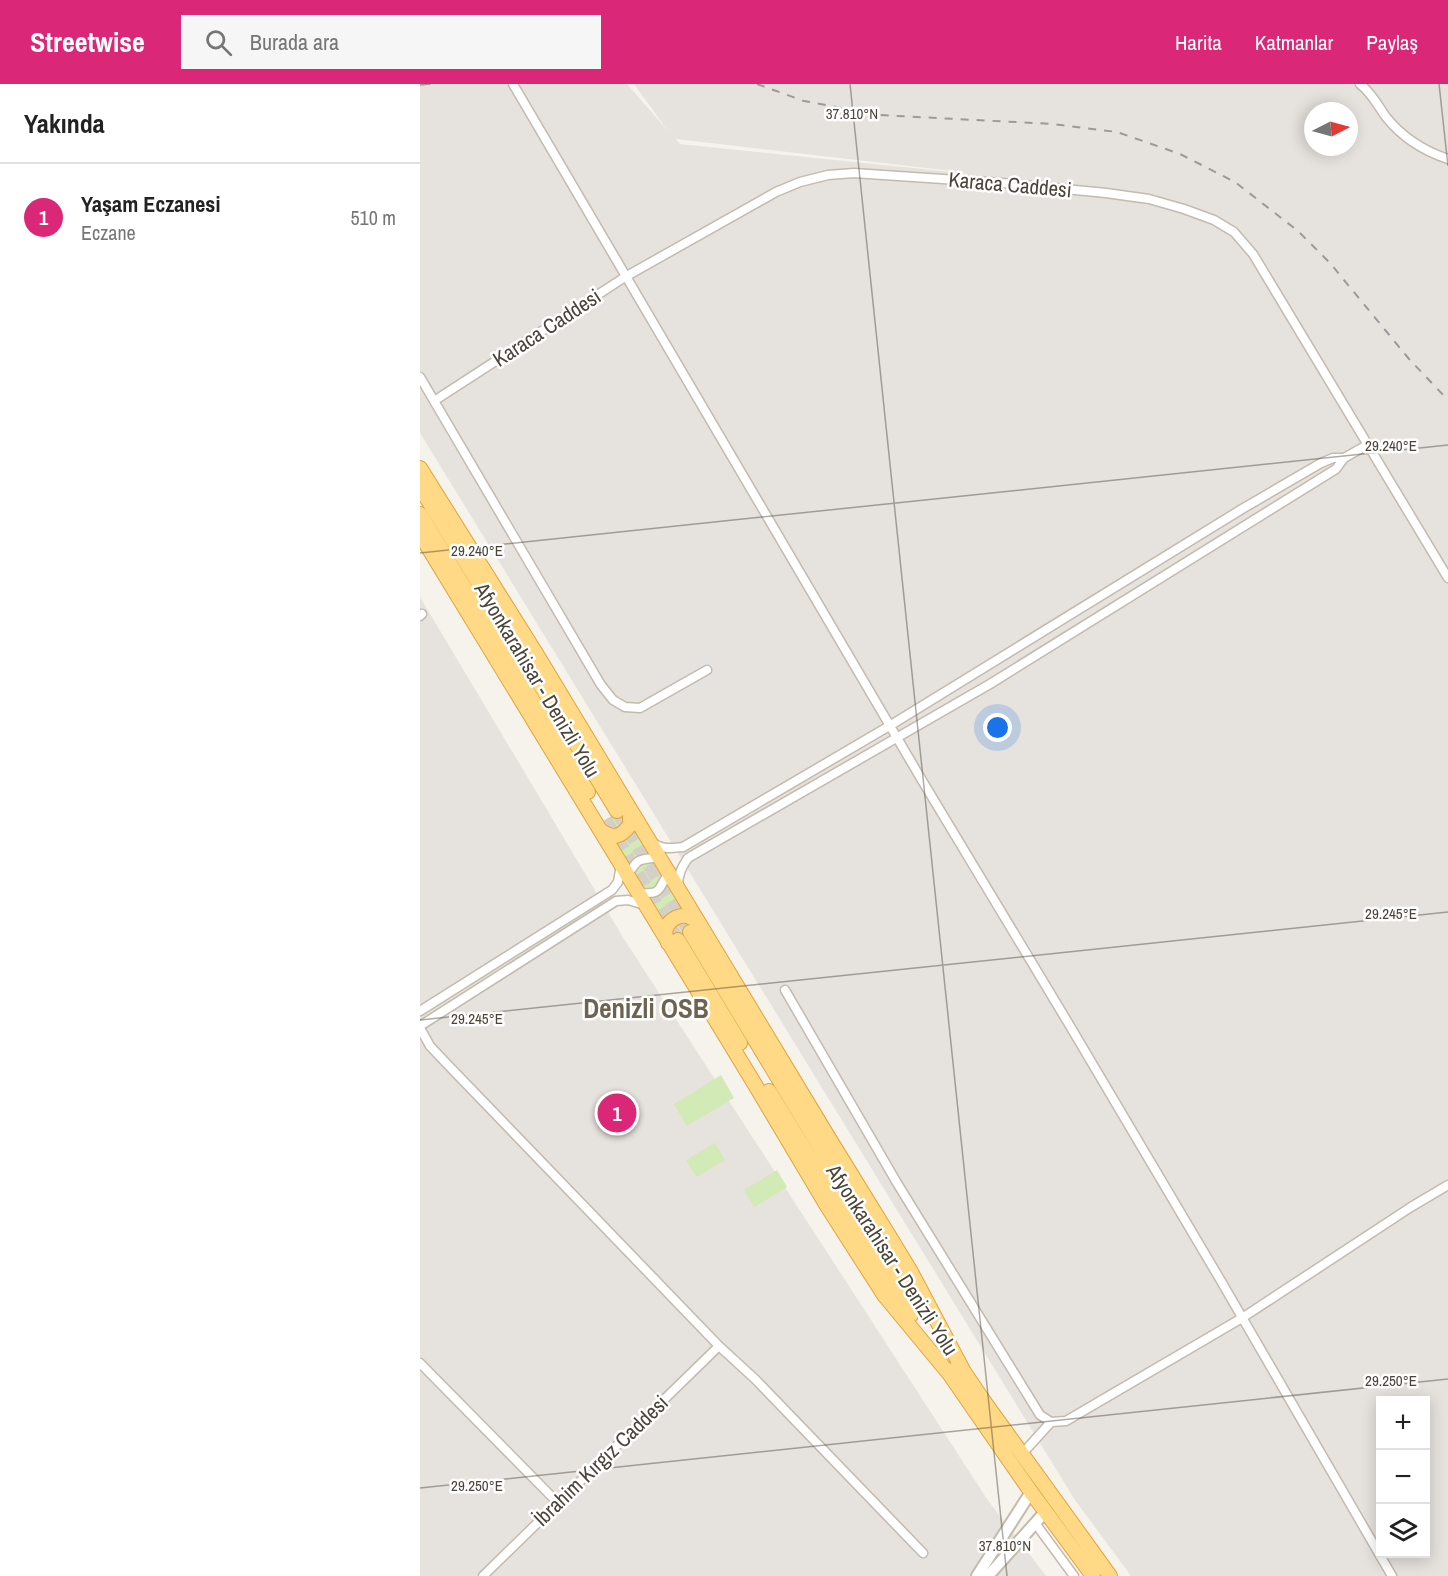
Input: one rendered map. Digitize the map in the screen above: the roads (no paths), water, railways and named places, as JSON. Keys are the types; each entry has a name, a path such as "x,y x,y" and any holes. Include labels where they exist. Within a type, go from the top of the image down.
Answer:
{"highway":[{"path":"420,468 531,645 623,811 630,825 625,832 612,836 602,825 420,534"},
{"name":"Afyonkarahisar - Denizli Yolu","path":"420,488 623,811"},
{"path":"420,514 602,825 624,870 645,905 673,942 827,1186 957,1373 1031,1492 1093,1576"},
{"path":"623,811 648,841 668,873"},
{"name":"Afyonkarahisar - Denizli Yolu","path":"668,873 694,928 839,1179 957,1373 1022,1454 1110,1576"},
{"path":"673,942 665,932 674,918 682,915 690,917 694,928"}],"street":[{"path":"513,84 898,738 1075,1033 1392,1576"},
{"path":"1360,84 1370,93 1386,117 1400,132 1426,150 1448,159"},
{"name":"Karaca Caddesi","path":"434,401 625,277 776,192 800,182 828,175 854,173 1002,183 1149,199 1214,220 1234,232 1253,254 1448,578"},
{"path":"420,377 613,700 625,707 640,708 707,670"},
{"path":"923,1553 755,1379 718,1346 430,1046 420,1027 616,901 637,892 645,894 659,890 668,873 688,858 990,684 1336,469 1344,458 1369,444"},
{"path":"612,890 624,870 642,859 658,858 683,847 891,725 1252,503 1321,463 1333,458 1344,458"},
{"path":"648,841 666,849 683,847"},
{"path":"678,890 678,876 688,858"},
{"path":"420,1011 612,890 624,870"},
{"path":"616,901 628,900 645,905"},
{"path":"785,990 897,1183 1040,1415 1051,1422 1066,1421 1242,1318 1448,1185"},
{"path":"420,1042 430,1046"},
{"name":"İbrahim Kırgız Caddesi","path":"483,1576 718,1346"},
{"path":"420,1363 557,1502"},
{"path":"1022,1454 1051,1422"},
{"path":"977,1576 1031,1492"},
{"path":"988,1576 1046,1511"},
{"path":"1035,1523 1074,1576"}],"tunnel":[{"path":"617,811 690,932"},
{"path":"605,820 678,940"}],"railway":[{"path":"757,84 804,101 879,115 1053,124 1117,132 1180,154 1235,182 1298,231 1330,263 1409,359 1448,400"}],"place":[{"name":"Yaşam Eczanesi","path":"617,1113"}],"district":[{"name":"Denizli OSB","path":"646,1009"}]}
